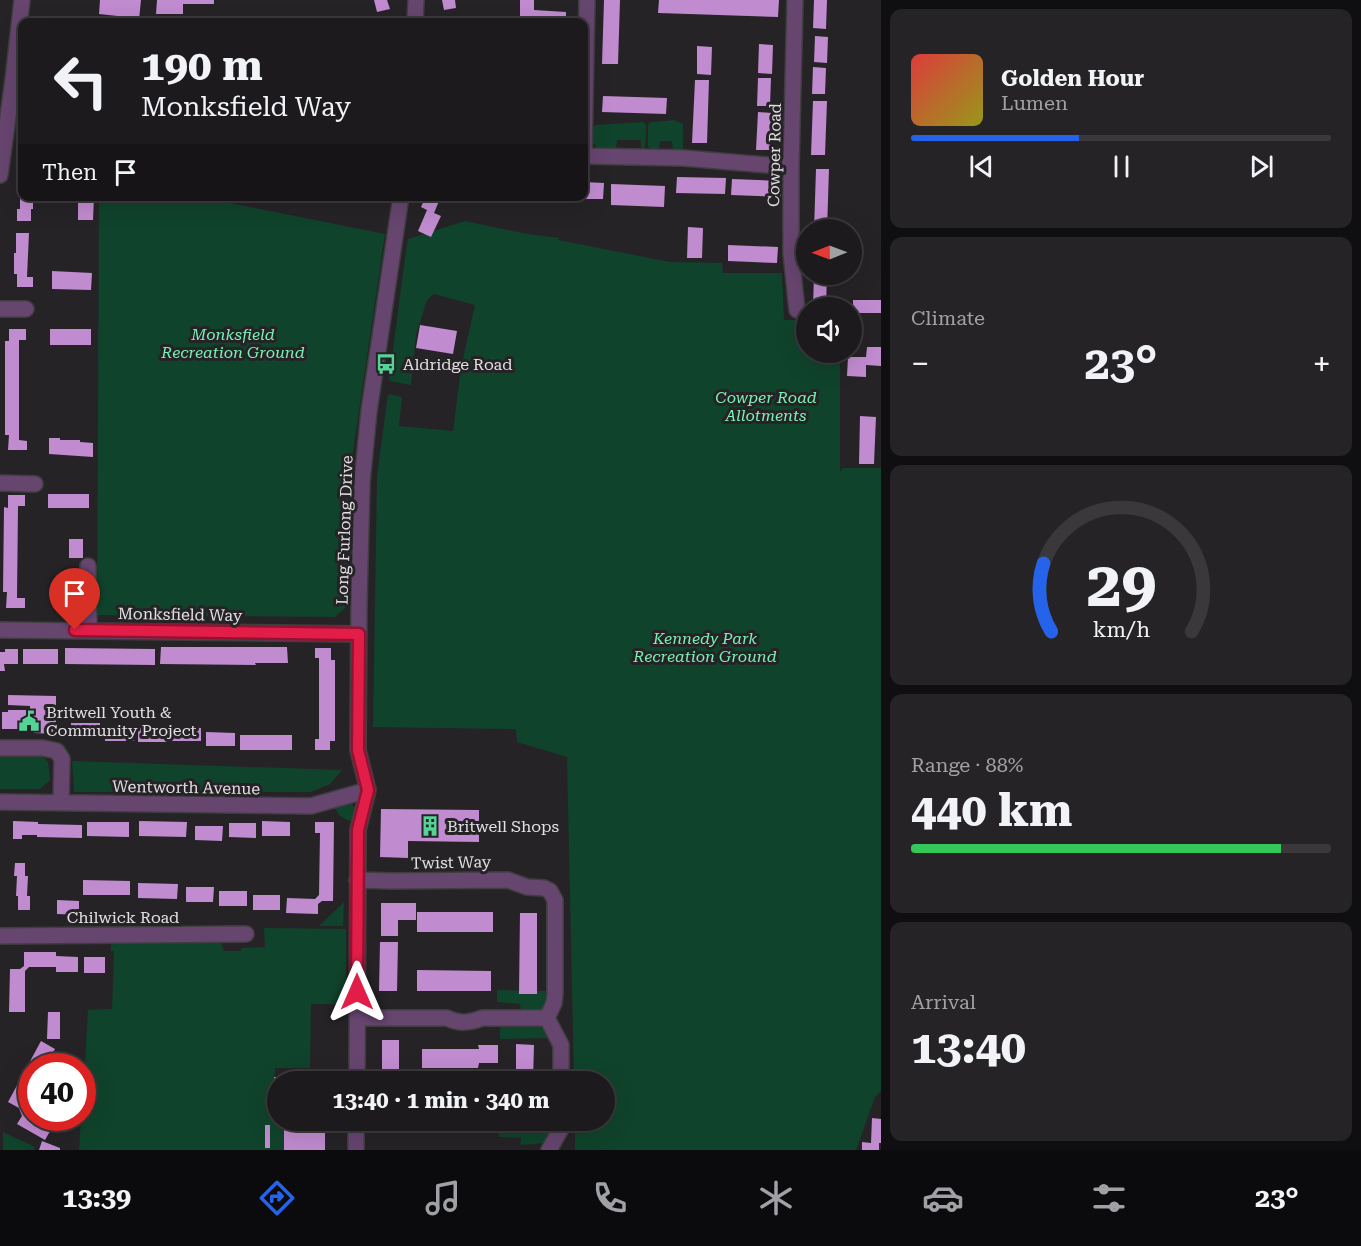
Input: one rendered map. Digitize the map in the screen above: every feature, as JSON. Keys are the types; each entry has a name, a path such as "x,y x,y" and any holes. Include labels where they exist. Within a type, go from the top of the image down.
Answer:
{"street":[{"path":"20,18 22,0"},
{"path":"415,18 416,0"},
{"path":"587,0 587,18"},
{"name":"Cowper Road","path":"795,0 791,253 796,300"},
{"path":"0,175 2,135 13,80 18,36"},
{"path":"588,156 683,158 791,167"},
{"name":"Long Furlong Drive","path":"357,1071 358,830 368,790 358,750 362,482 369,411 400,201"},
{"path":"0,309 27,309"},
{"path":"0,483 35,484"},
{"path":"88,566 89,630"},
{"name":"Monksfield Way","path":"0,630 359,634"},
{"path":"0,748 43,748 57,751 62,759 61,803"},
{"name":"Wentworth Avenue","path":"0,802 311,806 368,790"},
{"name":"Twist Way","path":"357,880 508,880 527,887 544,888 550,891 555,900 555,994 554,1003 547,1018"},
{"name":"Chilwick Road","path":"0,936 246,934"},
{"path":"357,1018 447,1018 456,1022 472,1022 482,1018 547,1018 561,1045 561,1071"},
{"path":"356,1131 356,1150"},
{"path":"549,1150 560,1131"}],"green space":[{"path":"674,120 683,124 683,150 673,150 672,141 660,141 659,149 650,149 648,124"},
{"path":"643,122 646,125 645,147 641,149 641,140 617,140 616,148 599,149 592,142 593,127 596,125"},
{"name":"Monksfield Recreation Ground","path":"99,201 220,201 385,234 353,452 349,605 335,617 97,615"},
{"name":"Kennedy Park Recreation Ground","path":"465,221 670,262 722,263 723,273 782,273 784,320 796,320 796,363 840,363 840,473 842,468 881,468 881,1091 875,1097 856,1150 575,1150 575,1131 615,1131 615,1071 574,1071 567,757 517,742 516,729 373,727 377,476 388,394 402,397 399,426 453,431 461,368 475,305 434,294 427,300 416,334 411,385 389,381 408,239"},
{"path":"0,752 39,752 48,762 50,780 40,789 0,789"},
{"path":"72,761 342,770 330,784 311,792 74,792"},
{"path":"351,802 356,811 355,820 349,821 339,815 333,804"},
{"path":"344,902 343,926 319,926"},
{"path":"264,928 346,929 346,1004 311,1004 310,1068 275,1068 275,1071 267,1071 267,1131 288,1131 284,1150 79,1150 80,1131 96,1131 96,1053 86,1053 88,1010 112,1009 114,951 111,951 111,939 221,942 224,951 265,947"},
{"path":"497,990 550,991 543,1010 521,1009 520,1004 497,1002"},
{"path":"543,1021 550,1038 500,1039 500,1025"},
{"path":"499,1131 551,1131 546,1143 520,1145 521,1138 499,1137"},
{"path":"3,1132 35,1147 34,1150 3,1150"}],"building":[{"path":"100,0 141,0 139,18 99,14"},
{"path":"157,0 214,0 214,4 183,4 183,14 156,14"},
{"path":"374,0 387,0 390,9 377,12"},
{"path":"442,0 455,0 456,8 444,10"},
{"path":"520,0 534,0 534,10 566,12 566,18 520,18"},
{"path":"604,0 620,0 618,64 602,64"},
{"path":"659,0 779,0 778,17 658,13"},
{"path":"814,0 827,0 826,29 813,28"},
{"path":"815,36 828,37 827,63 814,62"},
{"path":"759,44 773,45 772,74 758,73"},
{"path":"697,46 712,47 711,75 697,74"},
{"path":"813,67 826,68 825,94 812,94"},
{"path":"758,78 771,78 770,106 757,106"},
{"path":"695,80 709,80 707,143 692,143"},
{"path":"603,96 667,98 666,114 602,112"},
{"path":"813,101 827,101 825,155 811,155"},
{"path":"758,112 772,113 770,150 756,150"},
{"path":"816,169 829,169 827,219 814,219"},
{"path":"677,177 726,178 725,194 676,193"},
{"path":"732,179 781,181 781,197 731,195"},
{"path":"588,182 604,183 603,199 588,199"},
{"path":"611,184 665,186 664,207 611,205"},
{"path":"20,201 33,201 31,221 17,221 17,209 20,209"},
{"path":"78,201 94,201 93,220 78,220"},
{"path":"424,201 439,201 434,213 441,216 431,237 418,231 427,210 421,207"},
{"path":"688,227 703,228 702,258 687,258"},
{"path":"16,233 29,233 27,277 33,277 33,287 17,287 17,274 14,274"},
{"path":"728,245 778,247 777,263 728,261"},
{"path":"52,271 92,273 91,290 52,289"},
{"path":"814,285 827,285 826,297 813,297"},
{"path":"862,300 881,300 881,313 862,313"},
{"path":"420,325 457,331 453,354 416,348"},
{"path":"9,329 26,329 26,340 19,340 19,440 27,441 27,450 8,450 9,435 5,435 5,341 9,341"},
{"path":"50,329 91,329 91,345 50,345"},
{"path":"867,347 881,347 881,366 866,365 866,377 847,376 848,363 862,363 862,357 866,357"},
{"path":"860,416 876,417 874,464 859,464"},
{"path":"49,438 93,443 93,457 49,454"},
{"path":"48,494 89,494 89,508 48,508"},
{"path":"8,495 25,495 25,506 18,506 17,598 25,598 25,608 6,608 7,592 3,592 4,507 8,508"},
{"path":"69,539 83,539 83,558 69,558"},
{"path":"51,584 82,585 82,600 50,600"},
{"path":"161,647 287,647 288,663 160,664"},
{"path":"65,648 155,649 155,665 65,664"},
{"path":"315,648 331,648 331,660 335,660 335,741 330,741 330,750 315,750 315,739 319,739 319,658 315,658"},
{"path":"5,649 18,649 18,664 4,664 5,671 0,671 0,652 5,652"},
{"path":"23,649 58,649 58,664 23,664"},
{"name":"Britwell Youth & Community Project","path":"8,695 56,696 56,734 34,733 34,729 2,729 2,712 30,710 30,706 8,705"},
{"path":"71,723 100,723 100,737 71,737"},
{"path":"172,727 201,728 201,741 172,741"},
{"path":"105,728 134,728 134,741 105,741"},
{"path":"138,728 167,728 167,742 138,742"},
{"path":"206,732 235,733 235,746 206,746"},
{"path":"240,735 292,735 292,750 240,750"},
{"name":"Britwell Shops","path":"381,809 479,810 479,842 408,841 408,858 380,857"},
{"path":"13,821 82,825 82,838 22,835 22,839 13,839"},
{"path":"139,821 187,822 186,837 139,836"},
{"path":"262,821 290,822 290,836 262,836"},
{"path":"87,822 129,822 129,837 87,836"},
{"path":"315,822 334,822 333,901 322,901 318,904 318,914 286,913 287,898 315,899 319,895 320,833 315,833"},
{"path":"229,823 256,823 256,838 229,837"},
{"path":"195,826 223,826 222,841 195,840"},
{"path":"15,863 25,863 30,910 18,910 17,876 14,876"},
{"path":"83,880 130,881 130,895 83,895"},
{"path":"138,883 178,884 177,899 138,898"},
{"path":"186,887 214,887 213,902 186,902"},
{"path":"219,891 247,891 247,906 219,906"},
{"path":"253,895 280,895 280,910 253,910"},
{"path":"57,900 79,901 79,915 57,914"},
{"path":"381,903 416,903 416,920 398,920 398,936 381,936"},
{"path":"417,912 493,912 493,932 417,932"},
{"path":"520,913 537,913 537,994 519,994"},
{"path":"380,942 398,942 397,991 379,991"},
{"path":"24,952 56,952 56,956 78,957 78,972 56,972 56,967 29,967 25,971 25,1012 9,1012 10,969 20,969 24,966"},
{"path":"84,957 105,957 105,973 84,973"},
{"path":"417,970 491,971 491,991 417,991"},
{"path":"48,1012 60,1012 60,1039 47,1039"},
{"path":"382,1040 399,1040 399,1071 382,1071"},
{"path":"41,1041 55,1049 53,1053 35,1053"},
{"path":"516,1044 534,1045 533,1071 516,1071"},
{"path":"478,1045 498,1045 498,1063 479,1063 478,1068 422,1068 422,1049 479,1049"},
{"path":"18,1084 18,1107 8,1102"},
{"path":"872,1118 881,1119 879,1150 862,1150 862,1142 871,1143"},
{"path":"265,1125 267,1125 267,1131 270,1131 270,1148 265,1148"},
{"path":"29,1131 50,1131 45,1140"},
{"path":"284,1131 325,1131 325,1150 284,1150"},
{"path":"42,1141 60,1148 60,1150 39,1150"}],"place":[{"name":"Aldridge Road","path":"386,364"},
{"name":"Britwell Youth & Community Project","path":"29,721"},
{"name":"Britwell Shops","path":"430,826"}],"route":[{"path":"75,630 359,634 358,750 368,790 358,830 357,992"}],"park label":[{"name":"Cowper Road Allotments","path":"766,406"}]}
